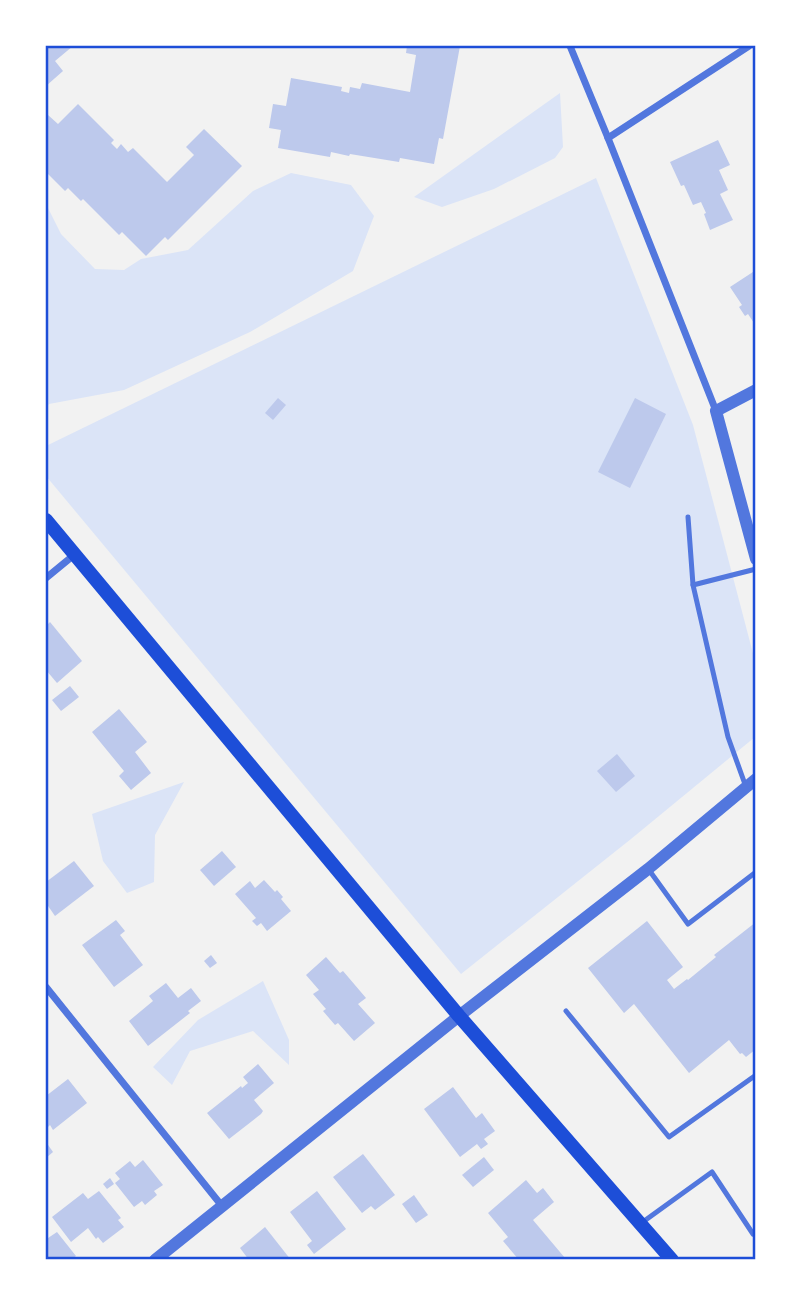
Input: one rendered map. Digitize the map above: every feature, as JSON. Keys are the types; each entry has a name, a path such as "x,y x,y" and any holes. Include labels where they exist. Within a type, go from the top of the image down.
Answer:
{"main road":[{"path":"46,520 459,1016 671,1259"}],"street":[{"path":"570,46 716,411 755,559"},
{"path":"608,138 749,46"},
{"path":"716,411 755,390"},
{"path":"46,578 74,555"},
{"path":"155,1259 648,869 751,783"},
{"path":"46,987 222,1206"}],"lane":[{"path":"688,517 693,585 728,737 751,783"},
{"path":"693,585 755,569"},
{"path":"648,869 688,924 755,872"},
{"path":"566,1011 669,1137 755,1075"},
{"path":"640,1224 712,1172 753,1234"}],"shaded area":[{"path":"560,93 563,147 555,158 494,189 442,207 414,197"},
{"path":"291,173 351,185 374,216 353,271 250,332 124,390 49,404 46,408 46,204 61,234 95,269 124,270 141,259 188,250 253,191"},
{"path":"596,178 693,425 755,661 755,737 461,974 46,476 46,446"},
{"path":"184,782 155,835 154,882 127,893 103,861 92,814"},
{"path":"263,981 289,1040 289,1065 253,1031 190,1051 172,1085 153,1067 198,1020"}],"building":[{"path":"46,46 73,46 55,61 63,71 46,86"},
{"path":"407,46 460,46 443,139 439,138 434,164 331,152 330,157 278,148 281,130 269,128 273,104 286,106 291,78 342,87 341,91 349,93 350,87 360,89 362,83 410,92 416,55 406,53"},
{"path":"78,104 114,140 111,143 117,149 121,144 128,152 133,148 167,182 194,155 186,147 204,129 242,166 168,240 165,237 146,256 122,232 119,235 83,199 81,201 68,188 65,191 46,172 46,118 48,115 58,124"},
{"path":"718,140 730,165 719,170 728,190 720,194 733,220 710,230 701,202 693,205 670,162"},
{"path":"756,270 756,326 739,307 742,305 730,287"},
{"path":"278,398 286,405 273,420 265,413"},
{"path":"635,398 666,414 630,488 598,472"},
{"path":"50,622 82,661 57,683 46,670 46,626"},
{"path":"70,686 79,697 61,711 52,700"},
{"path":"119,709 147,742 135,752 151,773 131,790 119,776 124,771 92,732"},
{"path":"617,754 635,776 616,792 597,771"},
{"path":"222,851 236,867 214,886 200,870"},
{"path":"74,861 94,886 55,916 46,903 46,882"},
{"path":"264,880 275,892 277,890 291,911 267,931 261,923 257,926 252,921 256,918 235,894 250,881 255,888"},
{"path":"116,920 125,931 120,935 143,965 114,987 82,945"},
{"path":"647,921 683,967 667,980 674,989 756,922 756,1049 746,1057 740,1054 729,1040 689,1073 634,1004 624,1013 588,968"},
{"path":"211,955 217,963 210,968 204,961"},
{"path":"326,957 340,973 343,971 366,998 358,1004 375,1023 354,1041 323,1011 326,1009 313,994 319,990 306,975"},
{"path":"166,983 178,998 191,988 201,1001 148,1046 129,1021 153,1001 149,996"},
{"path":"258,1064 274,1083 254,1100 263,1111 261,1114 229,1139 207,1113 248,1083 243,1077"},
{"path":"68,1079 87,1103 53,1130 50,1125 46,1129 46,1096"},
{"path":"453,1087 476,1118 482,1113 495,1131 484,1139 488,1144 481,1149 477,1144 460,1157 424,1109"},
{"path":"46,1142 53,1152 46,1158"},
{"path":"363,1154 395,1195 375,1210 371,1206 362,1213 333,1177"},
{"path":"484,1157 494,1170 473,1187 462,1175"},
{"path":"143,1160 163,1185 154,1191 157,1195 145,1205 142,1201 134,1207 115,1183 120,1179 115,1173 130,1161 135,1167"},
{"path":"110,1178 114,1184 107,1189 103,1184"},
{"path":"526,1180 537,1193 543,1188 554,1202 533,1220 565,1258 563,1260 519,1260 503,1241 508,1237 488,1213"},
{"path":"99,1191 121,1218 118,1220 124,1227 103,1243 98,1237 96,1239 88,1228 71,1242 52,1217 83,1193 88,1199"},
{"path":"317,1191 346,1229 314,1254 307,1245 312,1241 290,1212"},
{"path":"414,1195 428,1215 416,1223 402,1204"},
{"path":"265,1227 291,1260 249,1260 240,1248"},
{"path":"57,1232 76,1256 71,1260 46,1260 46,1235 48,1238"}]}
